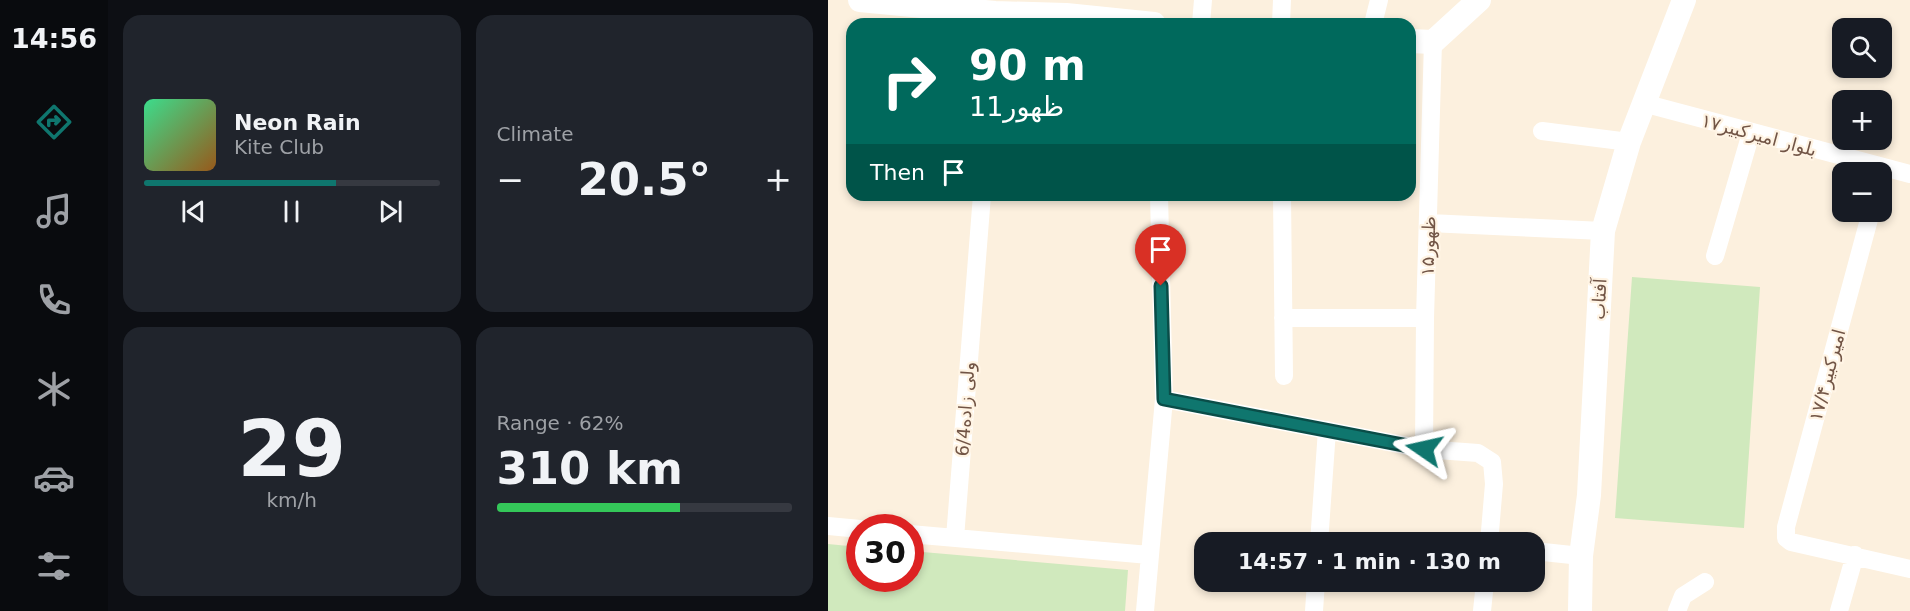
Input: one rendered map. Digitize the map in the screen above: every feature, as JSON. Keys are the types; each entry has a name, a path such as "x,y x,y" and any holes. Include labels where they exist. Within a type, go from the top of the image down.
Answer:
{"street":[{"path":"860,0 901,2 995,13 1067,8 1121,18"},
{"path":"1202,18 1203,0"},
{"path":"1281,18 1282,0"},
{"path":"1374,18 1379,0"},
{"path":"1421,42 1479,0"},
{"name":"آفتاب","path":"1580,611 1581,556 1589,495 1603,231 1629,142 1684,0"},
{"name":"ظهور۱۵","path":"1421,42 1429,223 1425,318 1424,449"},
{"name":"بلوار امیرکبیر۱۷","path":"1643,103 1851,162"},
{"path":"1542,131 1629,142"},
{"path":"1715,256 1752,133"},
{"name":"بلوار امیرکبیر۱۷","path":"1892,172 1910,174"},
{"name":"6/4ولی زاده","path":"955,538 982,201"},
{"path":"1144,611 1164,399 1159,201"},
{"path":"1282,201 1284,376"},
{"name":"امیرکبیر۱۷/۴","path":"1855,555 1791,542 1786,538 1786,527 1868,222"},
{"path":"1429,223 1603,231"},
{"path":"1283,318 1425,318"},
{"path":"1164,399 1424,449 1478,453 1492,462 1494,484 1490,532"},
{"path":"1320,532 1328,430"},
{"path":"828,526 846,528"},
{"path":"924,535 1149,555"},
{"path":"1545,552 1581,556"},
{"path":"1839,611 1855,555 1910,568"},
{"path":"1677,611 1683,596 1705,582"},
{"path":"1314,611 1315,592"},
{"path":"1482,611 1484,592"}],"green space":[{"path":"1632,277 1760,287 1744,528 1615,518"},
{"path":"828,544 846,546 846,592 924,592 924,552 1128,570 1125,611 828,611"}],"route":[{"path":"1161,286 1164,399 1424,449"}]}
